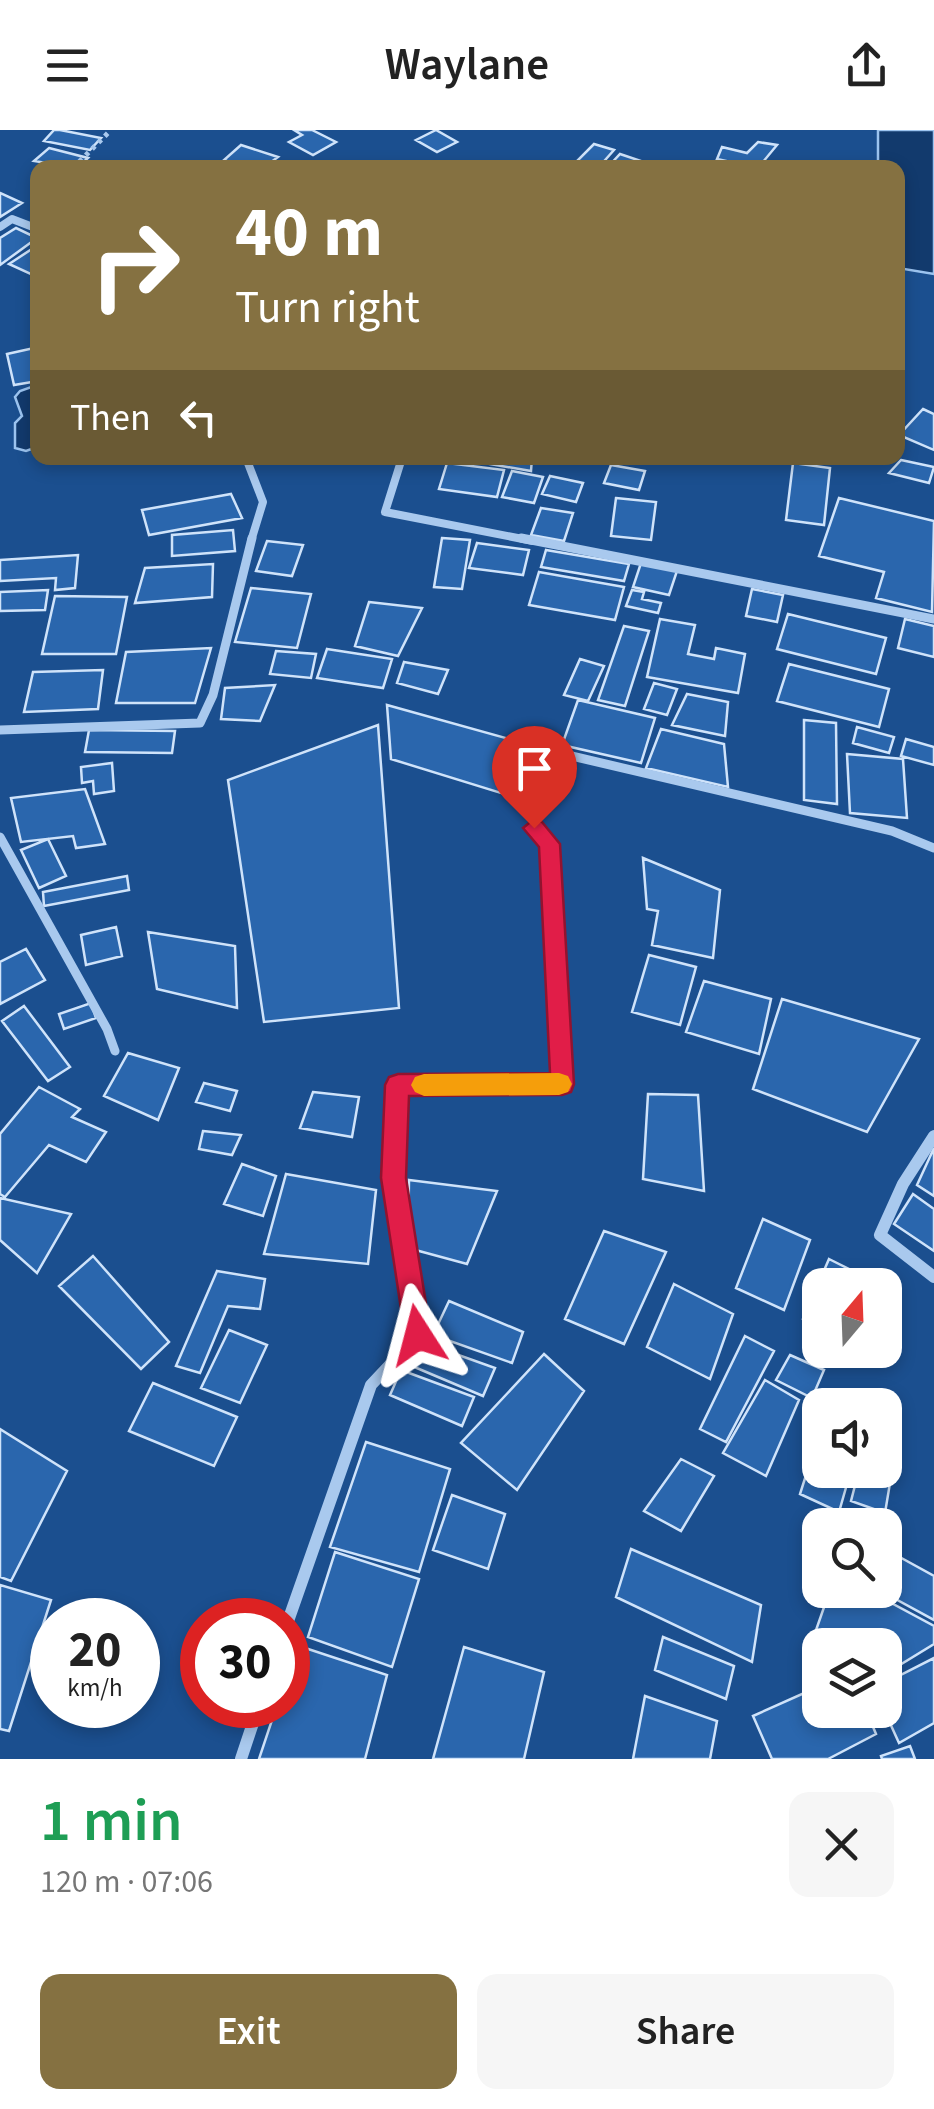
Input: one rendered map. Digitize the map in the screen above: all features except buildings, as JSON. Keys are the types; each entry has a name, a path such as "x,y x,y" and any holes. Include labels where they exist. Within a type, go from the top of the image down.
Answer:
{"street":[{"path":"0,227 12,219 30,226"},
{"path":"0,730 200,722 213,695 239,582 264,502 249,465"},
{"path":"400,465 385,512 934,619"},
{"path":"296,1598 371,1385 418,1335 394,1178 398,1085 562,1084 550,844 534,828 562,754 892,832 934,848"},
{"path":"0,836 107,1029 115,1051"},
{"path":"934,1136 902,1184 880,1234 934,1277"},
{"path":"241,1759 251,1728"}],"path":[{"path":"81,160 110,130"}],"water":[{"path":"878,130 934,130 934,274 905,269 905,160 878,160"},
{"path":"30,387 30,450 26,451 15,448 15,423 22,416 15,397"}],"slow traffic":[{"path":"424,1085 559,1084"}],"route":[{"path":"418,1335 394,1178 398,1085 562,1084 550,844 534,828"}]}
